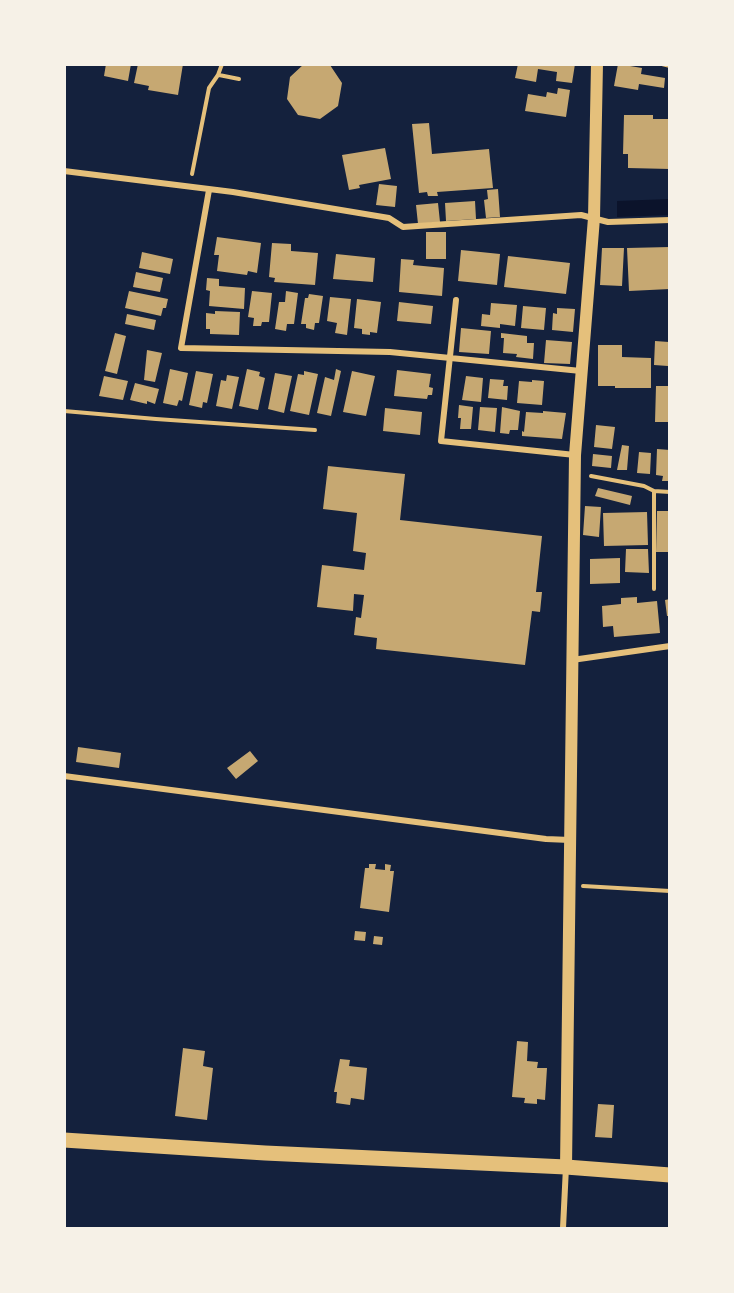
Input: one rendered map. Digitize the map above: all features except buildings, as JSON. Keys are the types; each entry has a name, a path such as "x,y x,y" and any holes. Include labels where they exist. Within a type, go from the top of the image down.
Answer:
{"main road":[{"path":"566,1167 575,455 594,218 597,64"},
{"path":"64,1140 265,1153 566,1167 669,1175"}],"street":[{"path":"64,171 234,192 389,218 403,227 581,215 608,222 669,220"},
{"path":"209,190 181,348 390,352 581,371"},
{"path":"456,300 441,441 575,455"},
{"path":"572,660 669,646"},
{"path":"64,776 546,839 571,840"},
{"path":"563,1228 566,1167"}],"path":[{"path":"189,187 209,88 222,64"},
{"path":"662,64 669,66"},
{"path":"218,75 239,79"},
{"path":"64,411 315,430"},
{"path":"575,474 669,492"},
{"path":"654,490 654,589"},
{"path":"570,885 669,891"}],"water":[{"path":"669,199 669,215 617,217 617,201"}]}
